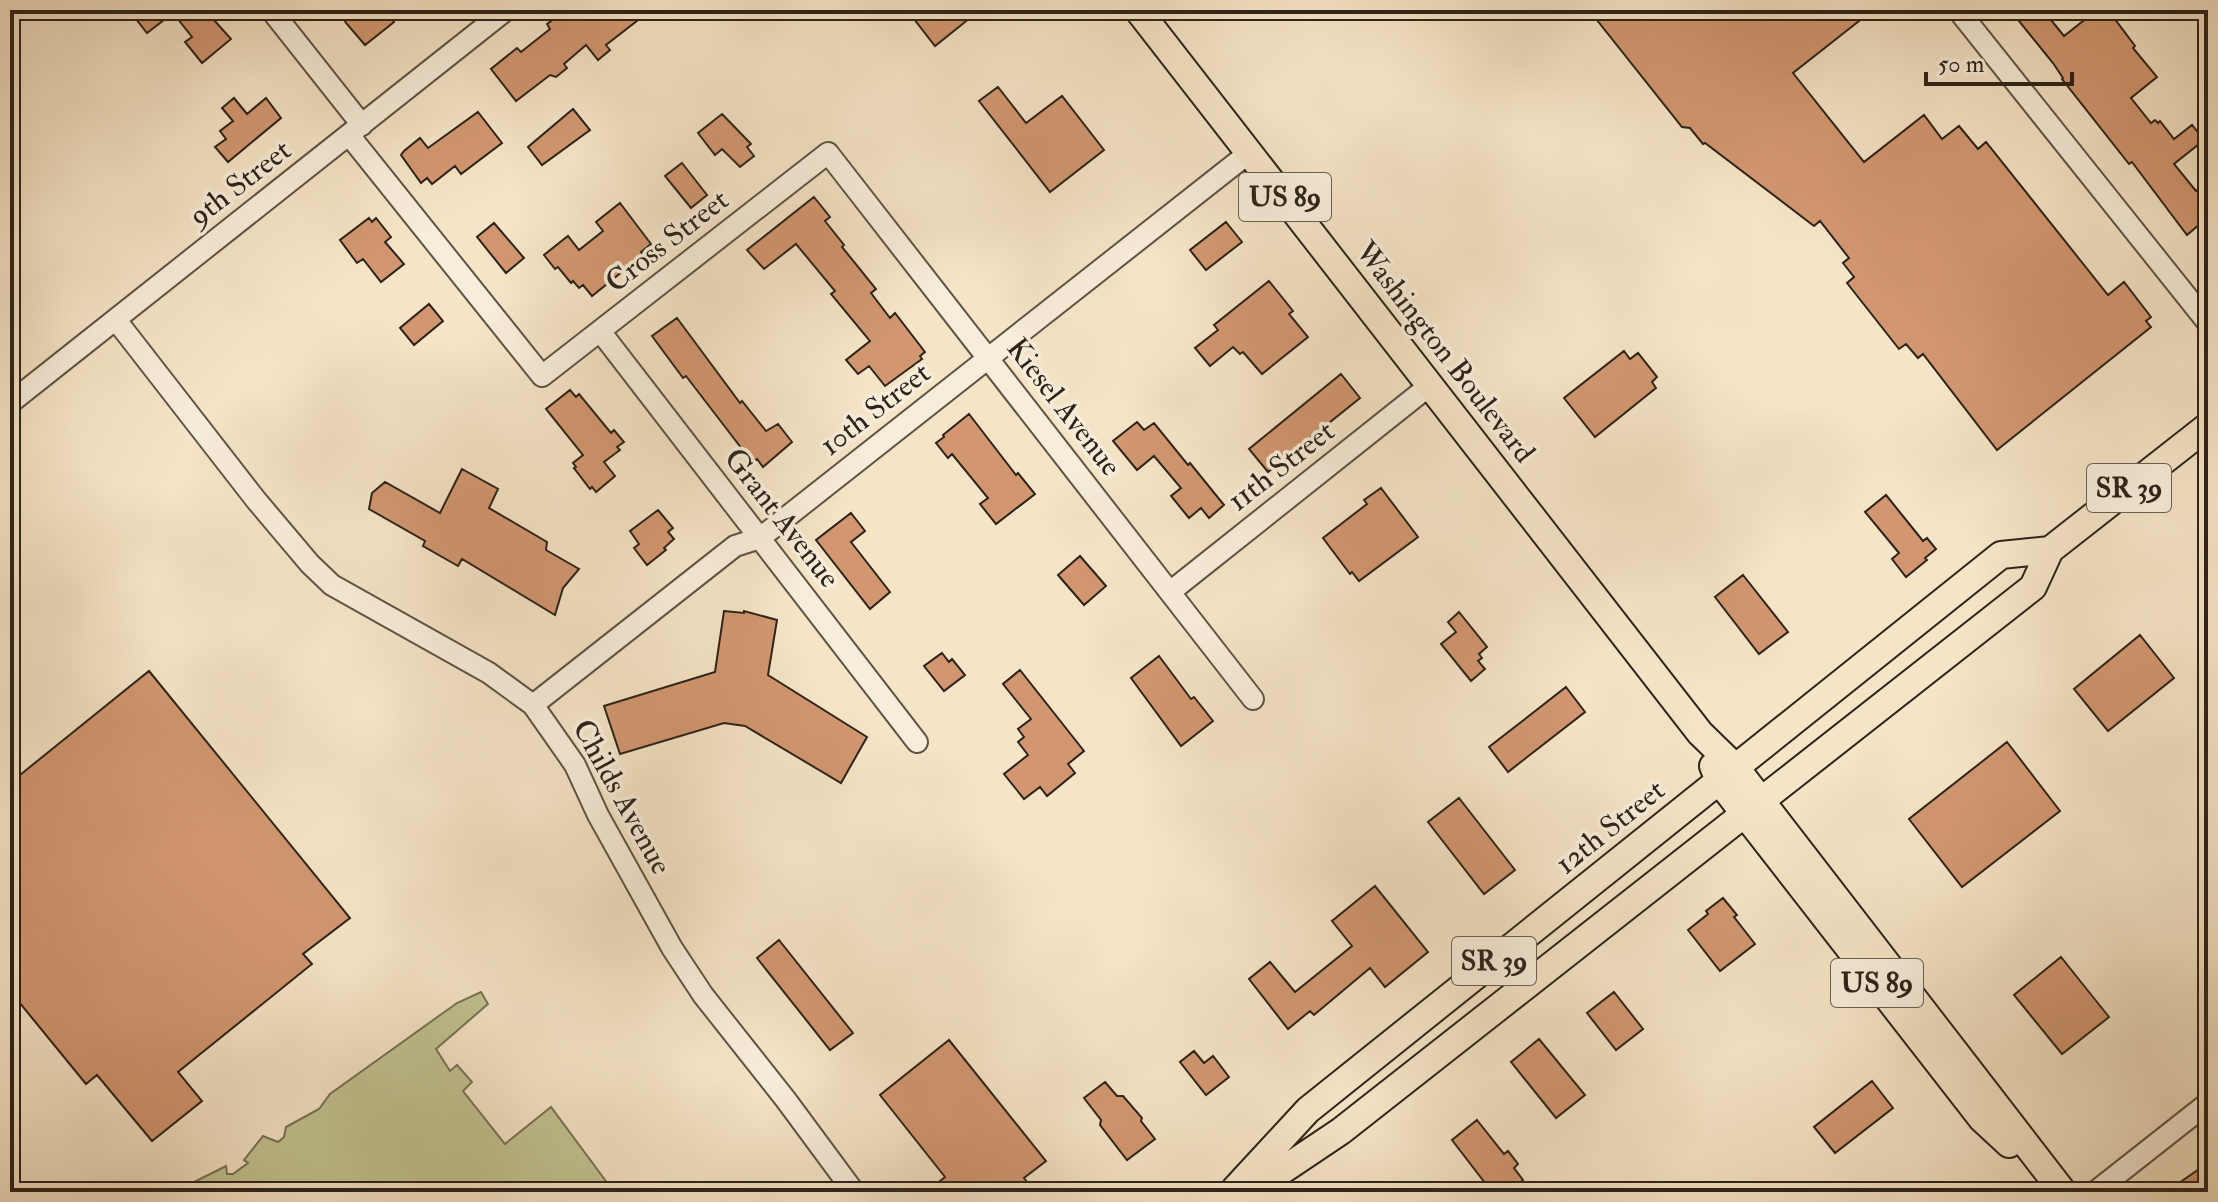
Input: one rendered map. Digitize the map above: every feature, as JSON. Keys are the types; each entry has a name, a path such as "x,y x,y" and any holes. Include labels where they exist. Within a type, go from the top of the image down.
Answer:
{"main road":[{"name":"Washington Boulevard","path":"1138,10 1700,733 1727,774 2061,1192"},
{"name":"SR 39","path":"1250,1192 1341,1131 2033,587 2050,550 2208,426"},
{"name":"12th Street","path":"1233,1192 1308,1110 2001,555 2050,550"}],"street":[{"path":"271,10 355,130"},
{"name":"9th Street","path":"10,403 506,10"},
{"path":"1958,10 2208,323"},
{"name":"Cross Street","path":"355,130 542,376 828,153"},
{"name":"10th Street","path":"533,705 735,546 760,538 1250,152"},
{"name":"Kiesel Avenue","path":"828,153 1253,699"},
{"name":"Childs Avenue","path":"116,320 256,500 304,558 332,585 489,673 533,705 575,765 598,815 672,948 707,1001 854,1192"},
{"name":"Grant Avenue","path":"600,331 917,742"},
{"name":"11th Street","path":"1170,592 1429,386"},
{"path":"2095,1192 2208,1103"}],"green space":[{"path":"481,992 488,1004 436,1049 450,1071 457,1065 472,1082 463,1091 505,1144 551,1107 611,1188 606,1192 196,1192 192,1183 226,1166 227,1174 233,1174 248,1163 244,1160 263,1136 278,1142 284,1137 286,1127 319,1109 330,1094 457,1003"}],"building":[{"path":"129,10 205,10 231,39 202,63 185,42 192,37 173,13 147,33"},
{"path":"338,10 385,10 394,22 365,45"},
{"path":"556,10 651,10 606,45 610,50 598,60 586,45 564,64 567,68 556,77 550,75 516,101 491,69 517,48 521,52 550,29 548,17"},
{"path":"907,10 980,10 935,46"},
{"path":"1589,10 1873,10 1793,73 1864,162 1924,115 1942,139 1959,126 1978,149 1986,142 2108,295 2124,282 2151,317 2146,321 2151,327 1997,450 1923,354 1918,358 1906,344 1899,349 1847,283 1854,277 1843,263 1849,258 1820,221 1814,226 1703,144 1690,128 1682,127"},
{"path":"2010,10 2043,10 2064,36 2097,10 2108,10 2157,77 2131,98 2151,123 2160,121 2174,139 2192,125 2204,140 2174,164 2196,191 2200,188 2208,198 2208,217 2187,235"},
{"path":"998,87 1026,123 1062,96 1104,150 1050,192 979,101"},
{"path":"234,98 247,114 266,98 281,118 228,162 215,147 226,139 220,131 233,121 222,108"},
{"path":"573,109 590,130 542,165 528,147"},
{"path":"478,112 502,143 461,174 455,166 432,184 427,178 421,183 401,155 404,151 420,138 428,148"},
{"path":"722,114 751,144 747,147 754,156 740,167 722,149 715,155 698,133"},
{"path":"682,163 707,195 691,208 665,176"},
{"path":"814,197 830,217 825,221 844,245 842,247 876,289 871,293 890,318 895,313 925,352 920,356 922,359 885,386 869,366 858,374 846,360 870,341 831,294 835,291 796,244 764,269 747,250"},
{"path":"620,203 651,244 641,252 643,255 592,296 583,285 579,288 573,281 571,283 544,255 568,236 579,250 603,231 596,222"},
{"path":"369,218 372,222 376,218 391,237 385,242 404,264 381,282 363,259 357,263 340,240"},
{"path":"1226,222 1242,242 1206,270 1190,250"},
{"path":"494,223 524,258 506,273 477,237"},
{"path":"1269,281 1293,311 1289,314 1308,337 1262,374 1243,352 1240,354 1233,347 1210,366 1195,348 1218,330 1214,325"},
{"path":"429,304 443,321 414,345 400,328"},
{"path":"677,318 740,403 742,401 766,431 778,424 792,442 763,467 757,459 752,462 652,336"},
{"path":"1624,351 1630,359 1638,353 1657,377 1652,382 1656,388 1595,437 1564,398"},
{"path":"1341,374 1360,398 1268,472 1249,449"},
{"path":"570,390 576,397 579,394 611,433 614,430 624,442 617,447 620,450 604,462 615,476 596,492 574,468 573,463 583,455 546,409"},
{"path":"969,414 1016,475 1018,473 1035,494 996,524 980,504 988,498 952,454 948,458 936,443"},
{"path":"1137,422 1144,430 1154,423 1224,505 1209,518 1201,508 1189,518 1171,496 1181,488 1154,456 1137,470 1113,441"},
{"path":"462,469 498,489 489,508 547,542 546,550 579,569 563,588 555,615 462,559 458,566 423,546 425,541 369,509 372,493 385,482 440,513"},
{"path":"1381,488 1418,537 1359,581 1352,572 1350,574 1323,538 1367,504 1364,500"},
{"path":"1886,495 1923,541 1927,538 1936,549 1906,577 1892,559 1899,553 1865,512"},
{"path":"658,510 673,528 668,532 674,539 647,565 634,548 639,544 630,531"},
{"path":"851,513 865,531 851,542 890,592 870,609 816,540"},
{"path":"1080,556 1106,586 1084,605 1058,575"},
{"path":"1743,575 1788,632 1759,654 1715,597"},
{"path":"724,611 744,611 777,620 768,675 867,737 841,783 745,726 724,723 620,754 604,706 715,672"},
{"path":"1459,612 1487,647 1479,654 1482,658 1478,661 1485,669 1471,681 1441,644 1456,632 1448,622"},
{"path":"2140,635 2174,678 2108,731 2074,689"},
{"path":"942,653 949,662 952,659 965,675 944,691 924,666"},
{"path":"1159,656 1191,699 1194,697 1213,721 1181,746 1131,678"},
{"path":"1020,670 1084,751 1068,764 1075,773 1047,796 1040,787 1024,799 1004,774 1028,755 1018,742 1024,737 1018,729 1031,719 1003,684"},
{"path":"149,671 350,918 303,954 312,964 178,1072 202,1101 152,1141 97,1075 86,1084 10,991 10,783"},
{"path":"1566,687 1585,712 1508,772 1489,747"},
{"path":"2007,742 2060,811 1962,887 1909,819"},
{"path":"1459,798 1515,870 1484,894 1428,822"},
{"path":"1375,886 1428,952 1385,987 1370,968 1314,1015 1310,1011 1288,1029 1249,979 1270,962 1295,992 1352,946 1332,921"},
{"path":"1723,898 1755,944 1720,971 1688,930"},
{"path":"779,940 853,1033 830,1050 757,958"},
{"path":"2061,957 2109,1017 2062,1054 2014,995"},
{"path":"1614,992 1643,1029 1616,1050 1587,1013"},
{"path":"1539,1039 1585,1095 1556,1118 1511,1062"},
{"path":"949,1040 1046,1161 1024,1178 1035,1192 926,1192 945,1177 880,1095"},
{"path":"1194,1051 1204,1063 1213,1056 1229,1077 1206,1095 1180,1062"},
{"path":"1872,1081 1893,1108 1835,1153 1814,1127"},
{"path":"1105,1082 1117,1096 1123,1096 1155,1139 1127,1160 1084,1098"},
{"path":"1477,1120 1504,1154 1508,1151 1518,1164 1514,1168 1529,1192 1492,1192 1452,1140"},
{"path":"2208,1163 2208,1192 2187,1192 2179,1183"}]}
